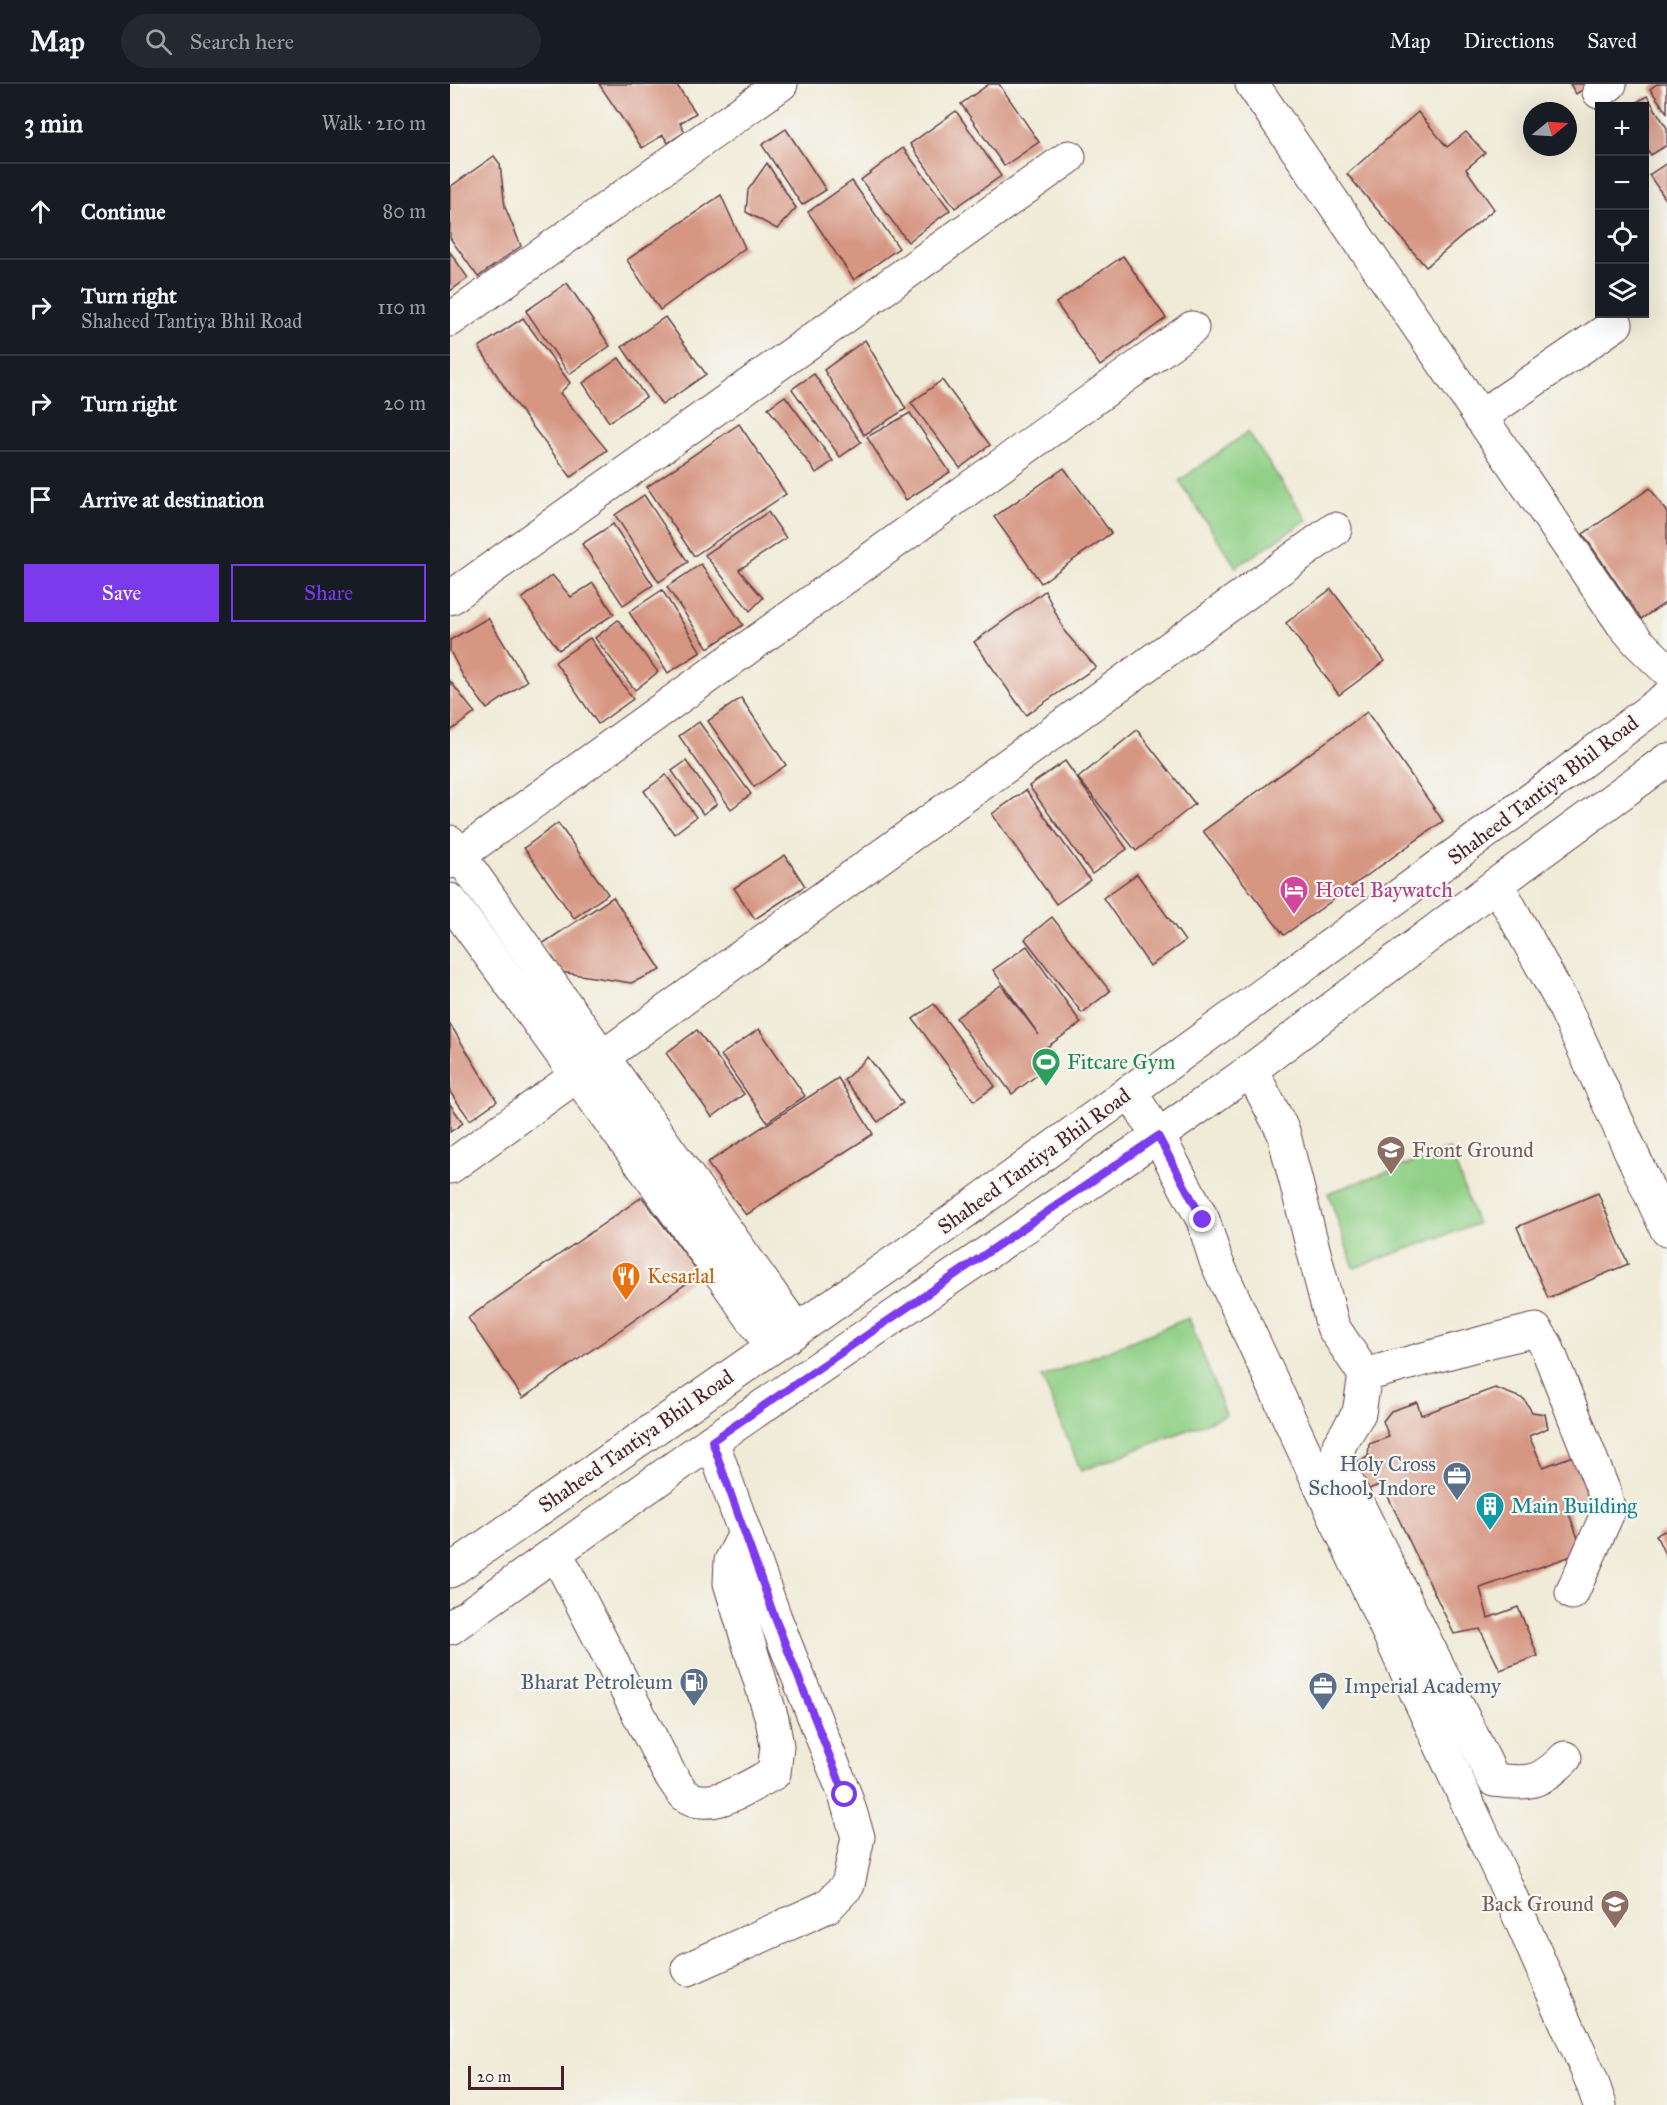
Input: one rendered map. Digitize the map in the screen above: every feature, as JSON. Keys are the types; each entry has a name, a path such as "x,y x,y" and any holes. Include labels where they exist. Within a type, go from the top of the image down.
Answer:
{"street":[{"path":"450,320 781,84"},
{"path":"1252,84 1622,623 1667,670"},
{"path":"450,598 1069,157"},
{"path":"1480,417 1616,324"},
{"path":"784,1338 604,1057 453,853 1192,328"},
{"path":"450,1167 1335,529"},
{"name":"Shaheed Tantiya Bhil Road","path":"450,1571 919,1245 1527,803 1667,697"},
{"name":"Shaheed Tantiya Bhil Road","path":"450,1628 712,1441 1251,1070 1497,884 1667,760"},
{"path":"1497,884 1563,1004 1667,1230"},
{"path":"450,900 726,1281 784,1338"},
{"path":"1251,1070 1283,1131 1334,1327 1365,1375 1359,1413 1339,1445 1337,1462 1494,1780 1523,1783 1549,1774 1565,1758"},
{"path":"1130,1091 1158,1136 1203,1220 1216,1262 1503,1876 1591,2079 1600,2105"},
{"path":"1365,1375 1536,1330 1546,1345 1609,1510 1572,1593"},
{"path":"727,1378 751,1414"},
{"path":"688,1969 828,1906 848,1885 858,1837 845,1795 775,1618 712,1441"},
{"path":"556,1553 668,1771 686,1795 703,1802 724,1799 774,1773 777,1746 772,1719 730,1583 730,1561 745,1534"}],"green space":[{"path":"1248,432 1307,520 1236,567 1179,481"},
{"path":"1450,1149 1477,1224 1354,1268 1328,1193"},
{"path":"1189,1318 1226,1415 1081,1471 1042,1377"}],"building":[{"path":"599,84 676,84 696,113 680,123 685,132 668,143 663,135 642,148"},
{"path":"989,84 999,84 1039,142 1004,166 961,104"},
{"path":"1570,84 1592,84 1576,94"},
{"path":"1657,84 1667,84 1667,113 1650,89"},
{"path":"1647,96 1667,128 1667,145 1651,155 1649,152 1649,102 1637,102"},
{"path":"956,111 1001,176 955,208 910,144"},
{"path":"1418,112 1447,147 1466,132 1485,153 1466,169 1494,209 1426,267 1347,174"},
{"path":"786,129 826,190 802,205 762,145"},
{"path":"903,148 950,210 908,242 861,180"},
{"path":"494,156 500,164 505,207 521,246 478,277 450,238 450,187"},
{"path":"767,163 796,208 777,229 746,212 748,190"},
{"path":"1667,163 1667,201 1649,175"},
{"path":"852,181 899,248 854,280 808,212"},
{"path":"721,195 745,248 660,310 627,260"},
{"path":"450,252 468,278 450,291"},
{"path":"1123,256 1166,318 1100,366 1056,303"},
{"path":"567,283 610,346 569,374 526,311"},
{"path":"665,317 706,374 662,405 622,347"},
{"path":"523,318 570,383 560,393 607,450 571,477 514,402 479,347"},
{"path":"865,340 906,409 864,435 824,370"},
{"path":"619,358 646,397 609,422 583,383"},
{"path":"814,374 861,442 840,457 792,389"},
{"path":"942,380 990,445 960,468 911,403"},
{"path":"785,396 833,461 816,473 768,408"},
{"path":"910,413 950,472 906,500 867,437"},
{"path":"739,424 786,494 694,556 647,487"},
{"path":"1064,468 1111,533 1041,583 994,517"},
{"path":"1650,488 1667,513 1667,602 1641,619 1583,534"},
{"path":"644,495 688,562 659,582 615,515"},
{"path":"768,512 786,538 739,570 763,598 750,611 705,555"},
{"path":"613,524 653,585 623,605 582,544"},
{"path":"701,564 743,625 708,648 667,587"},
{"path":"552,575 571,597 593,583 614,614 559,650 522,599"},
{"path":"1331,589 1385,661 1339,695 1286,623"},
{"path":"662,590 701,652 668,673 629,612"},
{"path":"1045,591 1065,632 1096,667 1026,715 974,642"},
{"path":"488,618 527,681 487,709 464,678 450,651 450,640"},
{"path":"618,620 658,672 635,690 595,638"},
{"path":"590,638 633,699 598,724 555,662"},
{"path":"450,681 475,713 450,731"},
{"path":"741,698 786,765 754,787 708,721"},
{"path":"1367,712 1443,821 1284,935 1203,831"},
{"path":"699,722 751,794 731,809 679,736"},
{"path":"1137,730 1195,804 1136,851 1078,778"},
{"path":"686,761 717,804 703,814 672,771"},
{"path":"1065,761 1127,849 1092,874 1029,786"},
{"path":"666,775 696,817 674,834 644,791"},
{"path":"1026,790 1090,880 1056,904 992,814"},
{"path":"558,823 608,894 574,918 524,848"},
{"path":"785,855 805,886 755,919 734,888"},
{"path":"1137,874 1185,941 1150,966 1103,898"},
{"path":"613,897 661,970 631,983 561,972 542,944"},
{"path":"1052,917 1110,991 1082,1013 1025,939"},
{"path":"1027,946 1081,1023 1047,1047 1057,1060 1012,1094 956,1018 1001,985 1039,1035 993,970"},
{"path":"934,1004 995,1086 974,1101 913,1019"},
{"path":"450,1024 497,1101 470,1120 450,1092"},
{"path":"759,1029 805,1096 767,1122 721,1055"},
{"path":"697,1030 744,1094 712,1117 666,1053"},
{"path":"868,1057 903,1103 878,1122 844,1080"},
{"path":"838,1078 873,1134 746,1215 707,1163"},
{"path":"450,1104 463,1123 450,1132"},
{"path":"1598,1193 1628,1264 1548,1298 1517,1227"},
{"path":"642,1197 700,1274 523,1398 468,1318"},
{"name":"Main Building","path":"1495,1388 1524,1399 1532,1412 1545,1414 1548,1428 1529,1436 1543,1467 1573,1456 1596,1497 1568,1511 1583,1552 1480,1588 1488,1618 1518,1607 1538,1656 1500,1670 1480,1629 1454,1634 1382,1484 1361,1492 1350,1465 1368,1457 1369,1444 1389,1437 1383,1421 1391,1411 1417,1402 1421,1415"},
{"path":"1667,1530 1667,1559 1656,1535"}],"place":[{"name":"Hotel Baywatch","path":"1294,916"},
{"name":"Fitcare Gym","path":"1046,1088"},
{"name":"Front Ground","path":"1391,1176"},
{"name":"Kesarlal","path":"626,1302"},
{"name":"Holy Cross School, Indore","path":"1457,1502"},
{"name":"Main Building","path":"1490,1532"},
{"name":"Bharat Petroleum","path":"694,1708"},
{"name":"Imperial Academy","path":"1323,1712"},
{"name":"Back Ground","path":"1615,1930"}],"route":[{"path":"845,1795 775,1618 712,1441 1158,1136 1203,1220"}]}
